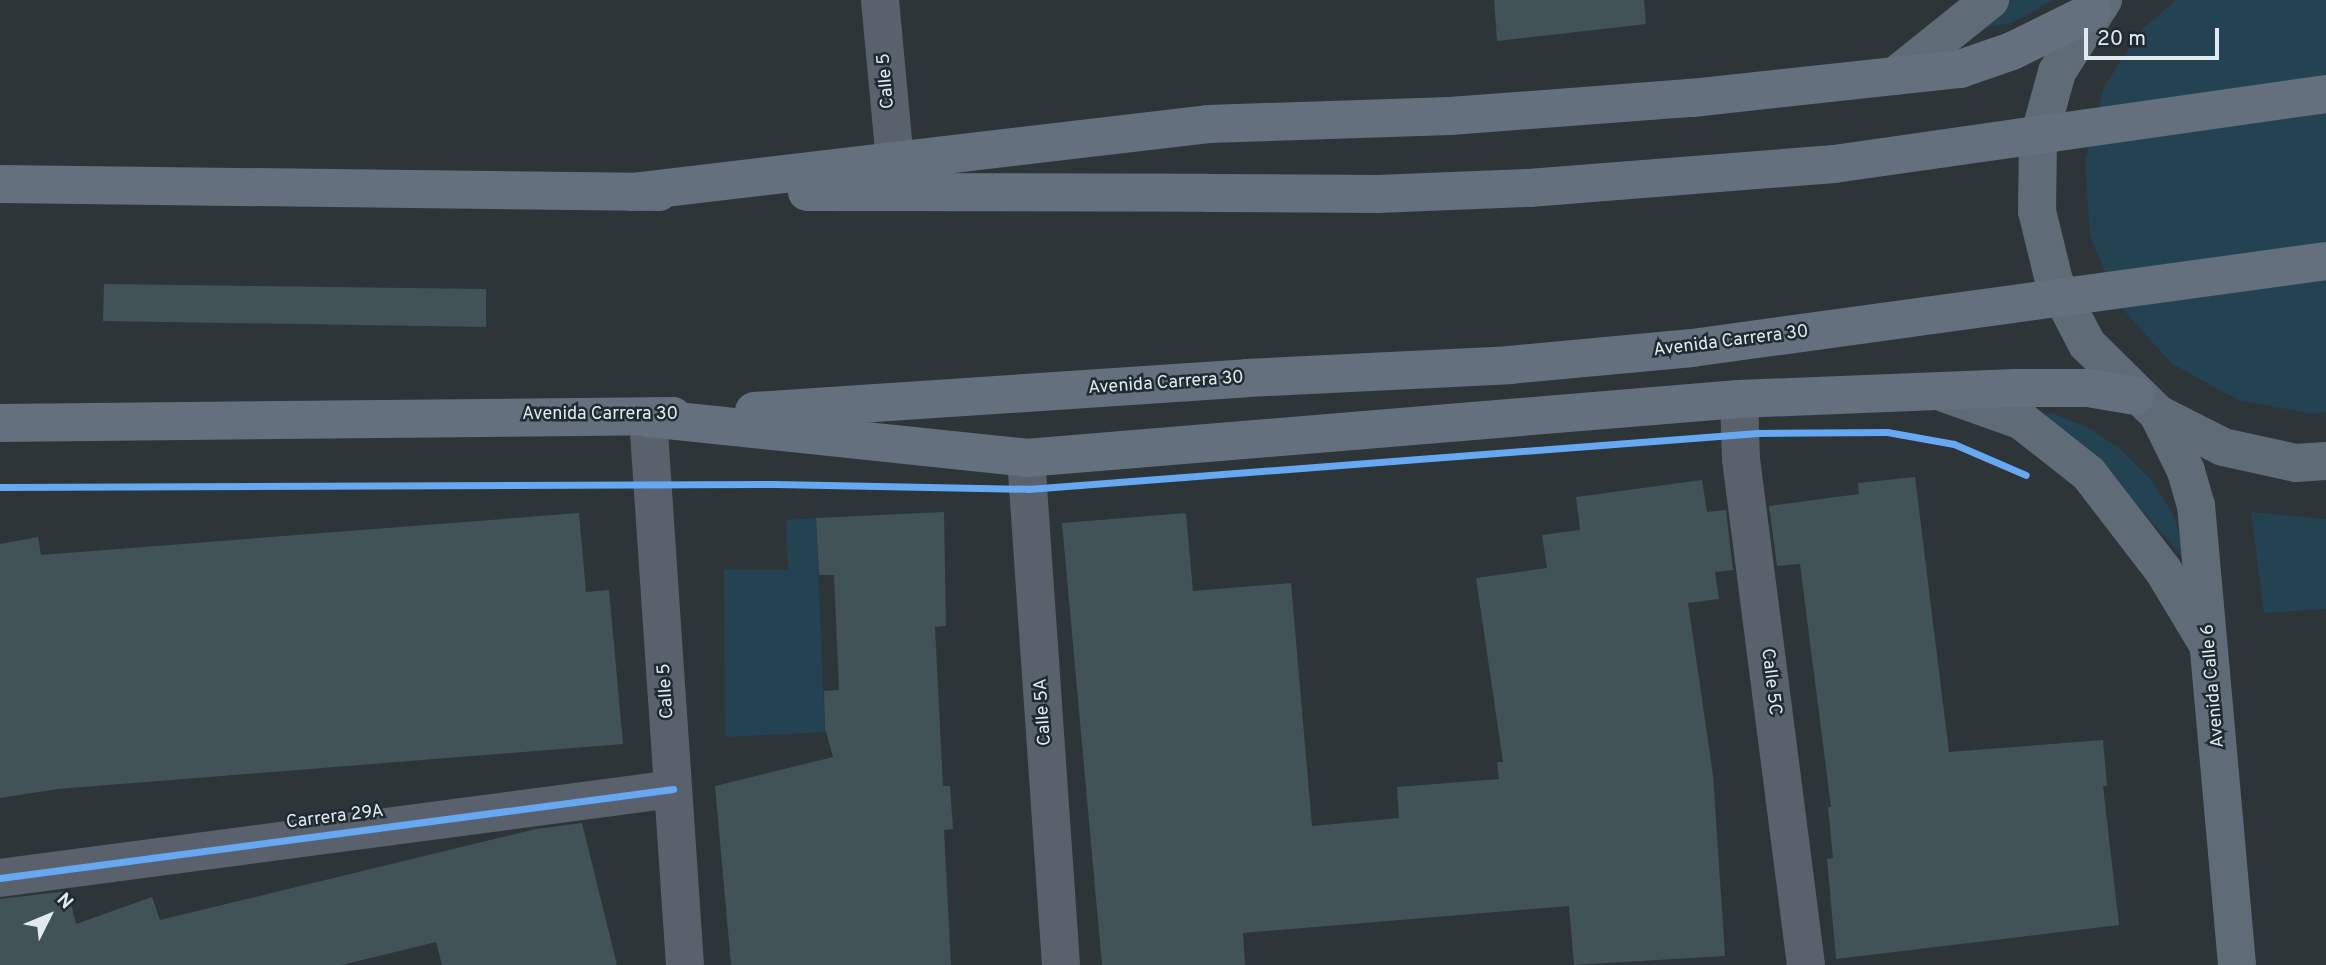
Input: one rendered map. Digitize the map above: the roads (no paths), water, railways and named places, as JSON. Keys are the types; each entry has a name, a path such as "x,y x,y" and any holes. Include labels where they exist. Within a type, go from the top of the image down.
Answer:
{"highway":[{"path":"632,192 1208,124 1463,115 1743,94 1960,69 2024,46 2098,5"},
{"path":"0,184 632,192 1377,194 1529,188 1834,164 2326,94"},
{"name":"Avenida Carrera 30","path":"0,424 555,415 648,418 1247,378 1510,365 1692,348 2326,261"},
{"path":"648,418 1026,458 1739,400 2088,388 2146,405"}],"main road":[{"path":"1895,76 1990,0"},
{"path":"2098,5 2057,72 2038,141 2037,211 2054,281 2087,344 2146,405 2223,447 2296,463 2326,461"},
{"path":"1941,392 2022,421 2089,474 2163,570 2211,650"},
{"name":"Avenida Calle 6","path":"2146,405 2196,505 2237,965"}],"street":[{"name":"Calle 5","path":"880,0 895,161"},
{"name":"Calle 5C","path":"1739,400 1741,459 1806,965"},
{"name":"Calle 5","path":"648,418 685,965"},
{"name":"Calle 5A","path":"1026,458 1061,965"},
{"name":"Carrera 29A","path":"0,878 673,789"}]}
